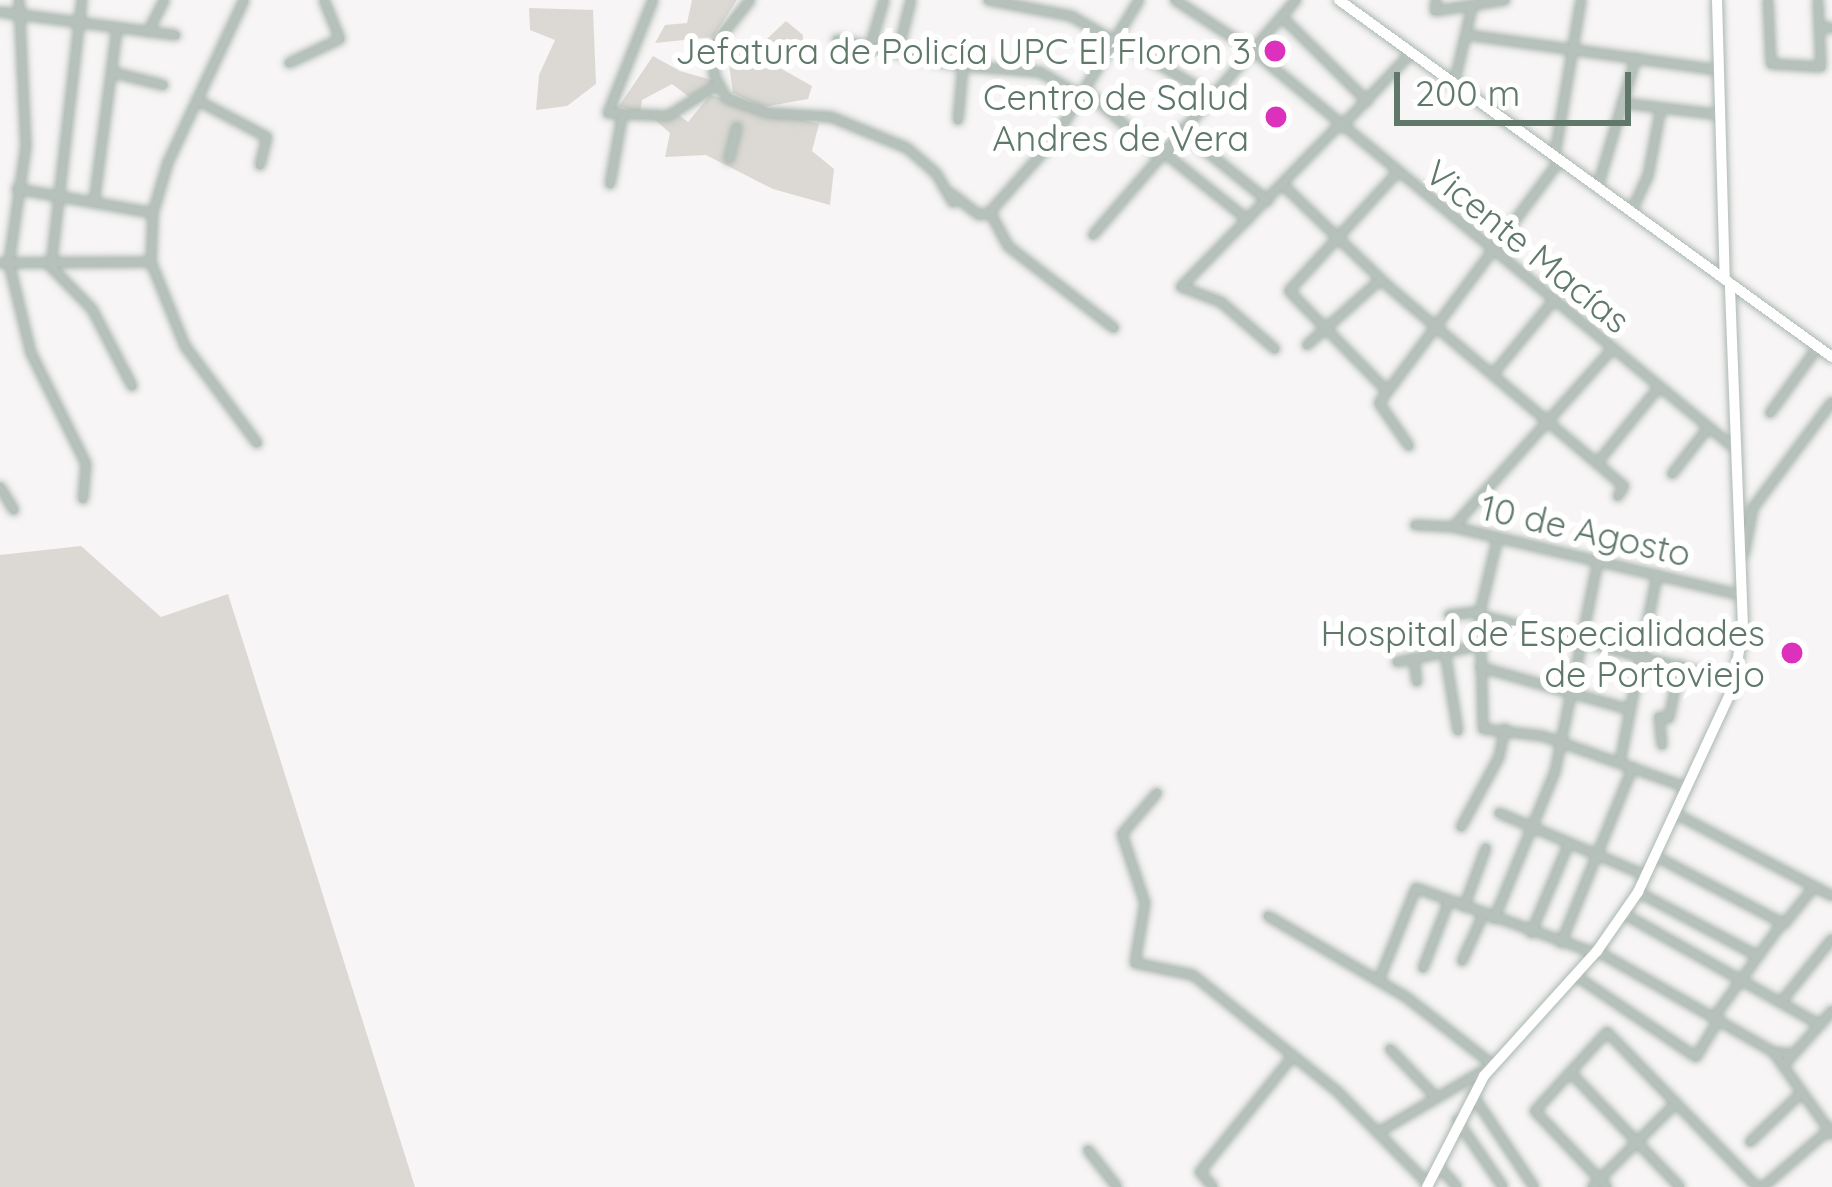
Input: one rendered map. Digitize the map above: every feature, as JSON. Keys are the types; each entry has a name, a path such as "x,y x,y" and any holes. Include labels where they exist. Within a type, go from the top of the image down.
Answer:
{"street":[{"path":"19,0 26,105 5,263 31,352 86,464 83,499"},
{"path":"52,268 82,0"},
{"path":"148,32 164,0"},
{"path":"244,0 197,100 153,213 152,262 185,346 256,443"},
{"path":"289,63 340,39 324,0"},
{"path":"653,0 608,113 668,116 717,85"},
{"path":"750,0 718,34 717,85 735,104 816,114 907,148 980,215 990,213 1085,94 1139,0"},
{"path":"871,44 884,0"},
{"path":"899,48 911,0"},
{"path":"988,0 1071,16 1211,95"},
{"name":"Vicente Macías","path":"1175,0 1252,50 1396,174 1732,447"},
{"path":"1093,235 1296,0"},
{"path":"1339,0 1832,357"},
{"path":"1436,0 1435,11 1505,0"},
{"path":"1409,446 1379,403 1496,253 1558,156 1581,0"},
{"path":"1717,0 1732,447 1742,593"},
{"path":"1768,0 1771,64 1820,67 1818,0"},
{"path":"1454,84 1472,7"},
{"path":"0,12 175,35"},
{"path":"1282,16 1367,101"},
{"path":"1819,27 1832,28"},
{"path":"94,202 117,28"},
{"path":"1468,35 1720,70"},
{"path":"837,40 899,48 962,67 1040,72 1085,94 1248,220"},
{"path":"1275,350 1222,302 1181,287 1411,53"},
{"path":"1598,185 1636,58"},
{"path":"958,120 962,67"},
{"path":"111,72 163,86"},
{"path":"197,100 267,137 260,165"},
{"path":"1622,103 1721,115"},
{"path":"1632,210 1648,176 1660,107"},
{"path":"610,184 622,117"},
{"path":"729,159 737,127"},
{"path":"1180,130 1268,200"},
{"path":"1387,391 1324,332 1289,291 1396,174"},
{"path":"1283,185 1341,235 1381,279 1624,486 1618,496"},
{"path":"17,189 153,213"},
{"path":"948,190 953,203"},
{"path":"990,213 1008,246 1114,328"},
{"path":"5,263 52,268 152,262"},
{"path":"52,268 88,303 132,386"},
{"path":"1306,345 1381,279"},
{"path":"1494,373 1554,300"},
{"path":"1770,413 1818,347"},
{"path":"1454,527 1612,349"},
{"path":"1598,462 1659,387"},
{"path":"1157,793 1141,802 1121,834 1145,903 1136,963 1193,975 1293,1056 1428,1186 1456,1119 1472,1094 1596,952 1657,857 1735,681 1754,508 1832,402"},
{"path":"1672,474 1708,428"},
{"path":"0,487 14,510"},
{"path":"1735,505 1754,508"},
{"name":"10 de Agosto","path":"1415,525 1454,527 1742,593"},
{"path":"1498,537 1477,646 1483,729 1556,740 1690,788"},
{"path":"1494,919 1535,829 1557,762 1556,740 1598,560"},
{"path":"1620,762 1657,574"},
{"path":"1449,616 1481,614 1580,636 1735,681"},
{"path":"1397,662 1477,646"},
{"path":"1445,652 1458,731"},
{"path":"1414,658 1418,682"},
{"path":"1662,745 1659,717 1670,718 1680,665"},
{"path":"1480,667 1628,709"},
{"path":"1461,826 1499,757 1504,729"},
{"path":"1561,943 1633,766"},
{"path":"1499,814 1647,876"},
{"path":"1678,815 1832,896"},
{"path":"1531,933 1569,843"},
{"path":"1464,907 1486,848"},
{"path":"1657,857 1782,923"},
{"path":"1576,976 1696,1058 1740,978 1814,887"},
{"path":"1379,980 1417,888 1531,933 1596,952 1717,1018 1773,1052 1831,1131 1760,1187 1607,1031 1535,1111 1603,1183"},
{"path":"1638,892 1756,955"},
{"path":"1423,968 1449,901"},
{"path":"1624,914 1820,1025"},
{"path":"1462,961 1483,915"},
{"path":"1268,916 1379,980 1493,1065"},
{"path":"1781,1003 1832,940"},
{"path":"1783,1066 1832,1012"},
{"path":"1390,1049 1434,1095"},
{"path":"1773,1052 1793,1054"},
{"path":"1213,1187 1200,1172 1293,1056"},
{"path":"1377,1133 1434,1095 1493,1065"},
{"path":"1570,1072 1680,1187"},
{"path":"1472,1094 1534,1187"},
{"path":"1750,1142 1800,1094"},
{"path":"1592,1187 1603,1183 1676,1103"},
{"path":"1456,1119 1503,1187"},
{"path":"1088,1150 1117,1187"},
{"path":"1436,1162 1457,1187"}],"shaded area":[{"path":"692,0 737,0 713,37 655,43 665,25 687,23"},
{"path":"529,8 593,10 596,84 567,106 536,110 539,75 555,40 530,30"},
{"path":"786,21 803,35 803,55 790,65 754,51"},
{"path":"748,50 812,86 808,99 763,107 733,93 728,57"},
{"path":"653,56 680,71 715,81 696,102 672,84 642,100 640,113 619,106"},
{"path":"710,95 819,124 812,151 834,169 830,205 773,189 706,155 665,157 670,133 654,119 671,109 688,122"},
{"path":"81,546 161,617 228,594 415,1187 0,1187 0,555"}],"place":[{"name":"Jefatura de Policía UPC El Floron 3","path":"1275,51"},
{"name":"Centro de Salud Andres de Vera","path":"1276,117"},
{"name":"Hospital de Especialidades de Portoviejo","path":"1792,653"}]}
